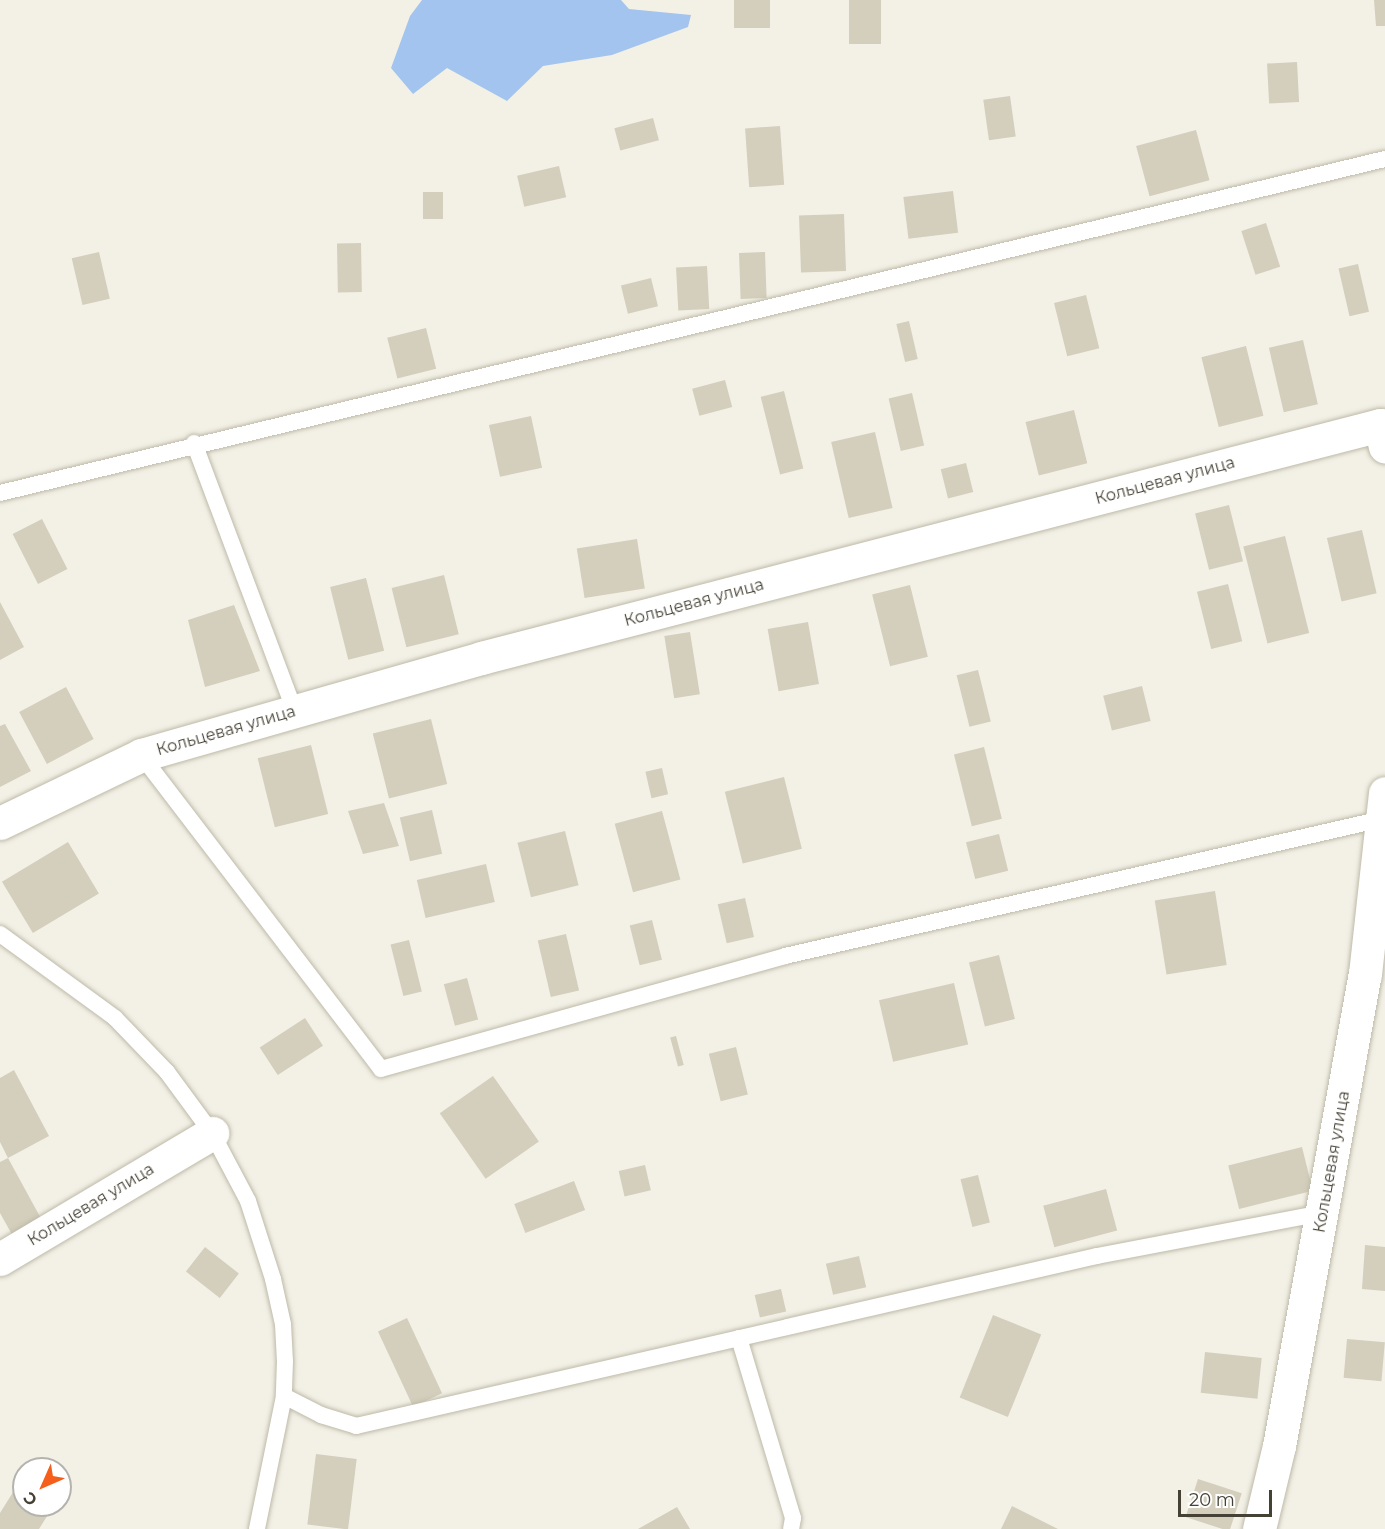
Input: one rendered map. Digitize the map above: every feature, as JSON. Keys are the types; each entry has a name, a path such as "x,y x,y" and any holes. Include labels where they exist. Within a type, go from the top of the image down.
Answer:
{"street":[{"name":"Кольцевая улица","path":"0,823 141,755 481,658 1380,425 1385,446"},
{"name":"Кольцевая улица","path":"1258,1529 1279,1446 1365,974 1384,806"},
{"name":"Кольцевая улица","path":"0,1259 212,1133"}],"lane":[{"path":"0,493 194,443 1385,159"},
{"path":"194,443 295,711"},
{"path":"141,755 381,1069 785,956 1384,806"},
{"path":"0,934 115,1018 167,1072 212,1133 248,1201 273,1279 283,1324 284,1396 257,1529"},
{"path":"284,1396 321,1415 356,1426 1097,1256 1323,1213"},
{"path":"739,1338 793,1518 791,1529"}],"water":[{"path":"422,0 621,0 629,9 691,15 688,27 612,55 543,66 507,101 447,68 413,94 391,68 410,16"}],"building":[{"path":"734,0 770,0 770,28 734,28"},
{"path":"849,0 881,0 881,44 849,44"},
{"path":"1374,0 1385,0 1385,26 1376,26"},
{"path":"1297,62 1299,102 1269,104 1267,64"},
{"path":"1010,96 1016,137 989,140 983,100"},
{"path":"653,118 659,140 620,151 614,128"},
{"path":"780,126 784,185 749,187 745,128"},
{"path":"1196,130 1209,180 1150,196 1136,146"},
{"path":"559,166 566,197 524,207 517,176"},
{"path":"953,191 958,233 908,239 903,197"},
{"path":"423,192 443,192 443,219 423,219"},
{"path":"844,214 846,271 801,273 799,216"},
{"path":"1266,223 1280,267 1255,275 1241,231"},
{"path":"337,243 361,243 362,292 338,292"},
{"path":"99,252 110,299 83,305 72,258"},
{"path":"765,252 767,298 741,299 739,253"},
{"path":"1358,264 1369,312 1350,316 1339,268"},
{"path":"707,266 709,309 678,311 676,268"},
{"path":"651,278 658,306 628,314 621,285"},
{"path":"1086,295 1099,348 1067,356 1054,303"},
{"path":"909,321 918,359 905,362 896,324"},
{"path":"426,328 436,369 397,378 387,338"},
{"path":"1303,340 1318,404 1284,412 1269,348"},
{"path":"1246,346 1263,416 1219,427 1201,357"},
{"path":"725,380 732,407 699,416 692,389"},
{"path":"784,391 803,469 780,474 761,397"},
{"path":"912,393 924,446 901,451 889,398"},
{"path":"1074,410 1087,463 1039,475 1025,422"},
{"path":"531,416 542,468 500,477 489,425"},
{"path":"875,432 893,508 849,518 831,442"},
{"path":"966,463 973,492 948,498 941,469"},
{"path":"1229,505 1243,561 1209,570 1195,513"},
{"path":"42,519 67,569 38,584 13,534"},
{"path":"1362,530 1377,593 1342,601 1327,538"},
{"path":"1285,536 1309,633 1267,643 1243,546"},
{"path":"637,539 645,588 585,598 577,549"},
{"path":"444,575 459,634 406,647 392,588"},
{"path":"366,578 384,651 348,660 330,587"},
{"path":"1228,584 1242,641 1211,649 1197,592"},
{"path":"910,585 928,657 890,666 872,594"},
{"path":"0,602 24,647 0,660"},
{"path":"234,605 260,671 205,687 188,620"},
{"path":"808,622 819,684 779,691 768,629"},
{"path":"690,632 700,694 674,698 664,636"},
{"path":"978,670 991,721 969,727 957,675"},
{"path":"1142,686 1151,721 1112,731 1103,696"},
{"path":"66,687 94,739 47,764 19,712"},
{"path":"431,719 447,784 389,799 373,734"},
{"path":"5,724 31,771 0,787 0,726"},
{"path":"311,745 328,814 275,827 258,758"},
{"path":"984,747 1002,819 972,826 954,754"},
{"path":"662,768 668,794 652,798 645,772"},
{"path":"784,777 802,849 743,864 725,792"},
{"path":"384,803 399,846 363,854 348,811"},
{"path":"432,810 442,854 410,861 400,817"},
{"path":"662,811 680,880 633,892 615,824"},
{"path":"565,831 579,885 531,897 517,843"},
{"path":"999,834 1008,871 975,879 966,842"},
{"path":"68,842 99,893 33,933 2,882"},
{"path":"486,864 495,902 426,918 417,880"},
{"path":"1215,891 1227,965 1166,975 1155,901"},
{"path":"745,898 754,937 727,943 718,904"},
{"path":"652,920 662,960 640,965 630,926"},
{"path":"566,934 579,991 551,997 538,941"},
{"path":"409,940 422,991 403,996 391,945"},
{"path":"999,955 1015,1019 985,1027 969,962"},
{"path":"467,978 478,1020 455,1026 444,984"},
{"path":"954,983 968,1044 893,1062 879,1000"},
{"path":"305,1018 323,1046 278,1075 260,1047"},
{"path":"676,1036 684,1065 678,1067 670,1038"},
{"path":"736,1047 748,1095 721,1101 709,1054"},
{"path":"14,1070 49,1136 8,1158 0,1142 0,1078"},
{"path":"493,1076 539,1142 486,1179 440,1113"},
{"path":"1302,1147 1313,1191 1239,1209 1228,1165"},
{"path":"8,1158 44,1224 15,1240 0,1213 0,1162"},
{"path":"645,1165 651,1190 625,1196 619,1171"},
{"path":"978,1175 990,1223 972,1227 961,1179"},
{"path":"574,1181 585,1210 525,1233 514,1204"},
{"path":"1106,1189 1117,1231 1054,1247 1043,1206"},
{"path":"1365,1245 1385,1247 1385,1291 1362,1289"},
{"path":"205,1247 239,1273 220,1298 186,1271"},
{"path":"859,1256 866,1287 833,1295 826,1264"},
{"path":"781,1289 786,1311 760,1317 755,1295"},
{"path":"993,1315 1041,1334 1008,1417 960,1398"},
{"path":"407,1318 442,1393 413,1407 378,1332"},
{"path":"1347,1339 1385,1342 1381,1381 1344,1378"},
{"path":"1205,1352 1262,1358 1257,1399 1201,1393"},
{"path":"316,1454 357,1459 348,1529 307,1524"},
{"path":"1198,1479 1242,1493 1230,1529 1222,1529 1186,1517"},
{"path":"12,1494 12,1517 46,1517 39,1529 0,1529 0,1513"},
{"path":"1012,1506 1058,1529 1001,1529"},
{"path":"677,1507 690,1529 638,1529"}]}
